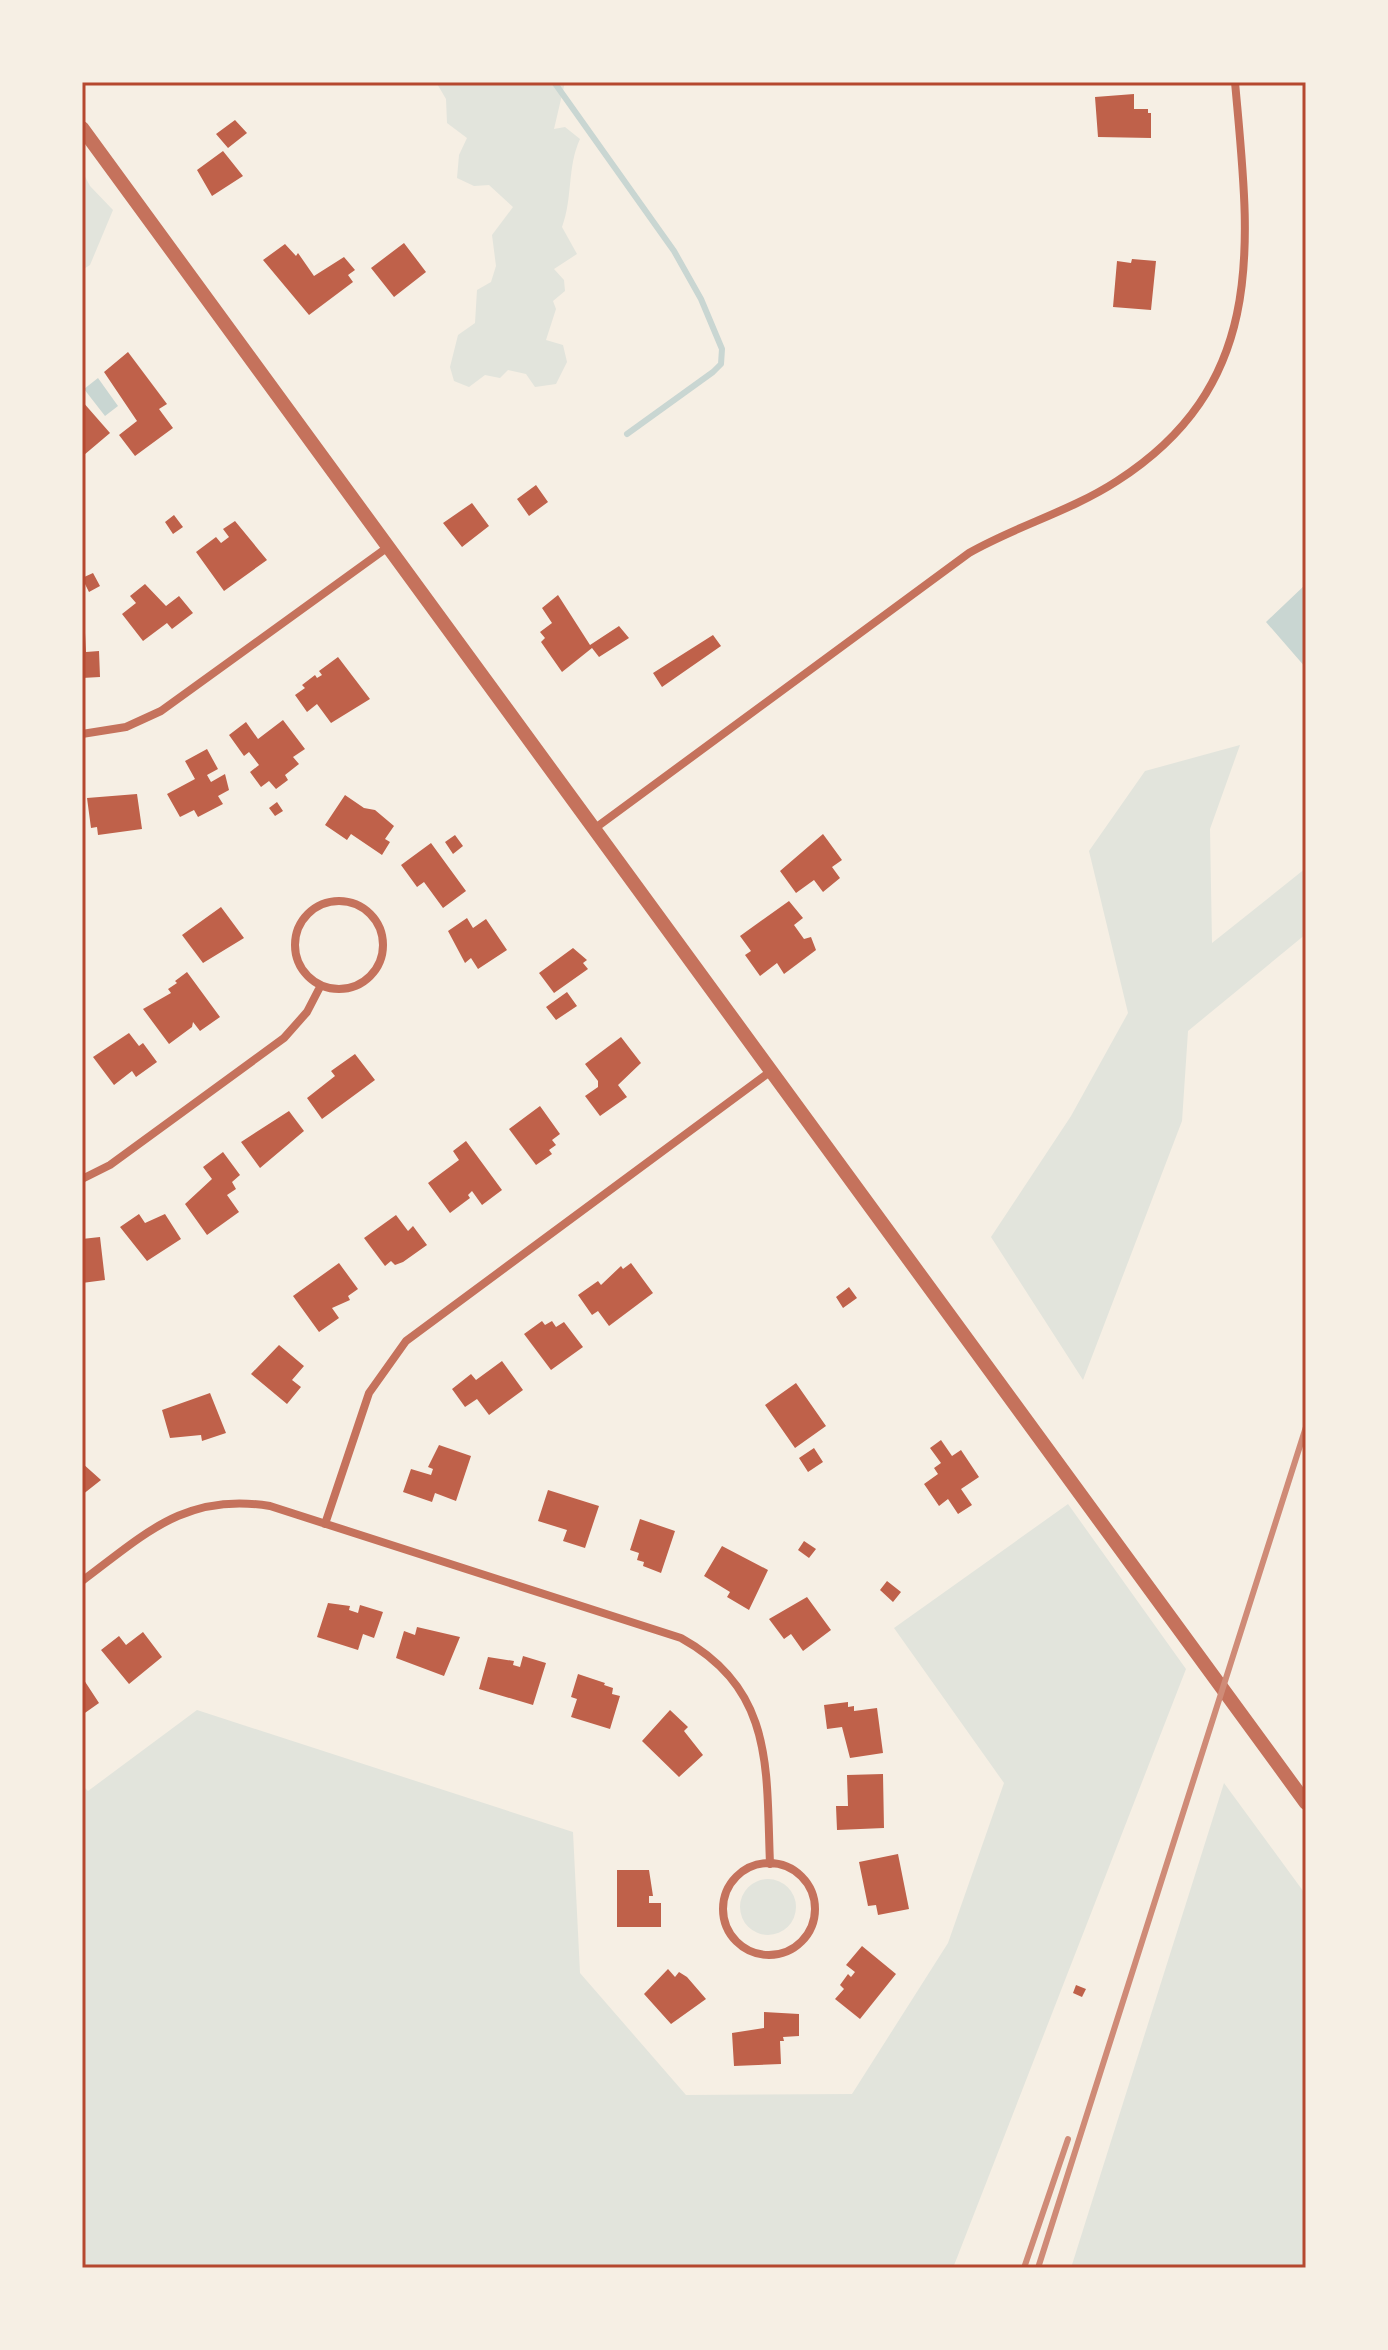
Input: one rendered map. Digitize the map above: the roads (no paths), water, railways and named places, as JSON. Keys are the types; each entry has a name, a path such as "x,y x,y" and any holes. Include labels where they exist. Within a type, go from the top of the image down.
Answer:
{"street":[{"path":"594,829 969,553 1007,531 1081,501 1115,482 1150,458 1181,428 1213,379 1230,343 1242,296 1247,254 1235,82"},
{"path":"82,128 1306,1803"},
{"path":"82,734 126,727 161,711 388,547"},
{"path":"335,901 358,905 368,911 381,929 383,952 379,963 374,973 355,986 344,989 321,985 304,971 298,961 296,938 300,927 314,909 324,904 335,901"},
{"path":"82,1179 110,1165 284,1038 307,1012 321,985"},
{"path":"325,1524 369,1393 406,1341 771,1071"},
{"path":"82,1581 155,1527 207,1505 249,1503 325,1524 681,1638 715,1660 742,1691 760,1729 764,1749 770,1864"},
{"path":"770,1864 793,1870 802,1878 814,1899 815,1911 813,1922 800,1943 791,1949 768,1955 745,1948 736,1941 729,1931 723,1908 725,1896 737,1876 747,1869 770,1864"}],"waterway":[{"path":"554,82 674,251 701,299 722,349 721,364 713,372 627,434"}],"railway":[{"path":"1038,2268 1306,1427"},
{"path":"1024,2268 1068,2139"}]}
